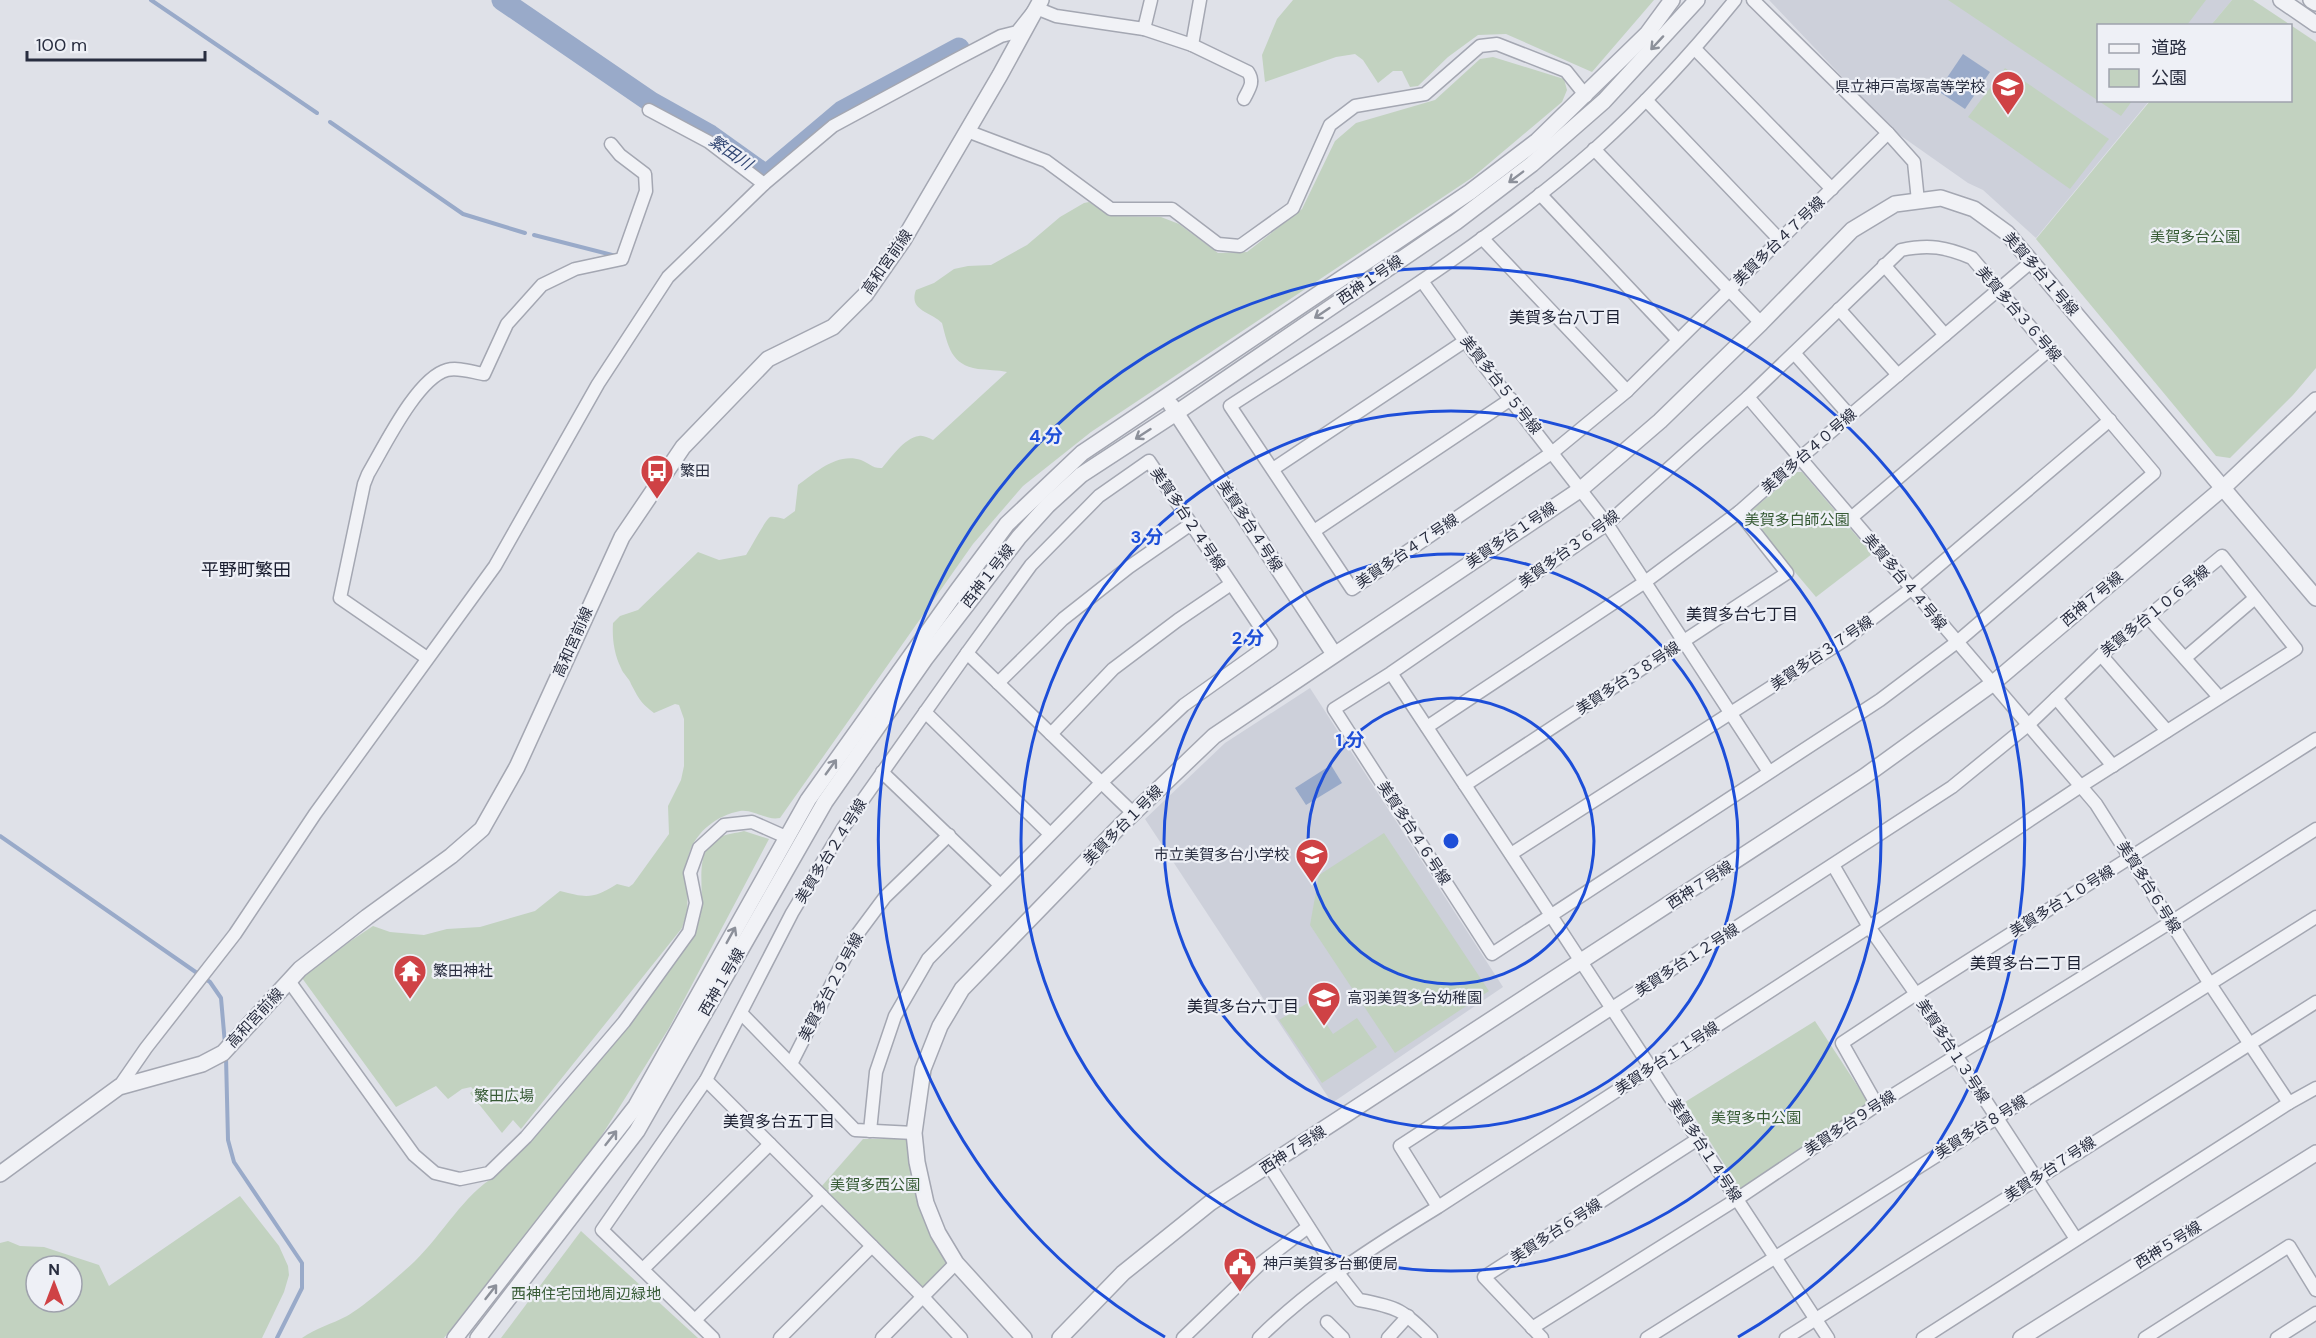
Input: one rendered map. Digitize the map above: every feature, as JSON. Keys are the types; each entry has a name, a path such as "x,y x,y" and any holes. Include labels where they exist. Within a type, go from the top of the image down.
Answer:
{"street":[{"path":"1144,29 1151,0"},
{"path":"1192,45 1200,0"},
{"name":"西神１号線","path":"455,1338 636,1106 814,790 1007,524 1082,453 1470,192 1537,141 1586,96 1647,34 1672,0"},
{"name":"西神１号線","path":"478,1338 638,1131 825,802 974,593 1048,505 1081,475 1456,222 1532,164 1604,101 1697,0"},
{"name":"美賀多台４７号線","path":"1735,0 1695,49 1646,100 1594,149 1540,194 1422,281 1230,406 1352,589 1553,452 1627,391 1888,133"},
{"path":"1754,0 1888,133 1914,162 1918,201"},
{"path":"2281,0 2316,24"},
{"path":"2311,0 2316,3"},
{"path":"119,1087 146,1048 235,934 315,814 495,566 598,384 668,277 764,184 833,126 1001,36 1017,32 1039,4 1056,16 1144,29 1192,45 1248,72 1252,77 1252,83 1244,99"},
{"name":"高和宮前線","path":"0,1174 119,1087 202,1064 227,1048 300,969 367,916 451,856 482,829 518,767 622,537 683,447 768,359 833,327 865,296 904,239 1039,4"},
{"path":"967,131 1046,162 1111,209 1172,209 1218,244 1240,246 1293,208 1330,124 1355,106 1425,93 1480,46 1497,44 1566,71 1586,96"},
{"path":"1695,49 1832,189"},
{"path":"1646,100 1780,240"},
{"path":"649,110 710,142 764,184"},
{"path":"427,658 340,598 364,484 419,389 445,370 457,369 484,374 507,324 542,285 575,269 621,260 646,191 645,174 620,155 611,144"},
{"path":"1594,149 1761,323"},
{"path":"1540,194 1678,340"},
{"name":"美賀多台１号線","path":"1024,1338 956,1263 938,1233 926,1203 917,1162 914,1132 923,1069 940,1026 962,989 1214,736 1581,489 1660,421 1852,230 1895,204 1941,198 1974,209 2007,233 2316,598"},
{"path":"1482,238 1627,391"},
{"name":"美賀多台３６号線","path":"1391,673 1607,524 1748,397 1901,250 1920,246 1950,248 1972,258 2154,472 1957,642 1880,700 1551,916"},
{"name":"美賀多台４０号線","path":"1427,727 1646,582 1739,512 2031,262"},
{"path":"1884,266 1945,335"},
{"name":"美賀多台５５号線","path":"1422,281 1607,524 1769,772"},
{"path":"1839,309 1898,375"},
{"path":"1273,469 1466,341"},
{"path":"1851,518 2050,349"},
{"path":"1794,353 1850,416"},
{"name":"美賀多台４号線","path":"1166,397 1334,654"},
{"name":"美賀多台４４号線","path":"1748,397 1992,684"},
{"path":"1314,531 1511,399"},
{"name":"西神７号線","path":"1060,1338 1124,1273 1210,1203 1582,963 1865,776 1992,684 2223,488 2316,400"},
{"name":"美賀多台３７号線","path":"1511,855 1843,641 1911,589 2110,420"},
{"name":"美賀多台２４号線","path":"713,1338 602,1230 706,1080 792,913 843,828 967,652 1031,565 1099,496 1149,461 1271,643 1184,705 999,884 928,959 895,1016 876,1072 870,1131"},
{"name":"美賀多台３８号線","path":"1465,785 1787,573 1739,512"},
{"path":"998,683 1063,619 1129,567 1191,524"},
{"name":"美賀多台１０６号線","path":"2028,725 2101,655 2222,556 2296,649 2081,786"},
{"path":"1051,734 1113,669 1231,584"},
{"path":"2185,658 2255,598"},
{"path":"2148,617 2219,698"},
{"path":"967,652 1134,814"},
{"path":"2101,655 2167,731"},
{"path":"1391,673 1582,963"},
{"name":"美賀多台４６号線","path":"1391,673 1334,709 1492,954 1551,916"},
{"name":"美賀多台６号線","path":"1992,684 2096,804 2210,984 2289,1103"},
{"path":"2056,699 2113,766"},
{"path":"925,712 1050,834"},
{"name":"美賀多台１２号線","path":"1438,1207 1400,1146 1952,787 2028,725"},
{"name":"美賀多台１０号線","path":"1877,1105 1842,1043 2316,739"},
{"path":"882,772 999,884"},
{"name":"美賀多台１１号線","path":"1259,1338 1314,1290 1338,1273 2081,786"},
{"path":"289,981 414,1155 435,1173 460,1179 489,1173 525,1137 624,1022 689,932 696,903 690,873 699,848 724,825 752,822 786,837"},
{"name":"美賀多台９号線","path":"1532,1328 1737,1199 1877,1105 2316,829"},
{"name":"美賀多台２９号線","path":"791,1064 856,936 885,897 949,835"},
{"name":"美賀多台１３号線","path":"1833,865 1869,927 1916,994 2075,1238"},
{"name":"美賀多台８号線","path":"1647,1338 2316,917"},
{"name":"美賀多台１４号線","path":"1582,963 1828,1338"},
{"name":"美賀多台７号線","path":"1786,1338 2249,1042 2316,1002"},
{"path":"741,1013 855,1130 914,1132"},
{"path":"706,1080 961,1338"},
{"path":"1923,1338 2075,1238 2316,1088"},
{"name":"美賀多台６号線","path":"1542,1338 1484,1277 1698,1139"},
{"path":"643,1269 770,1144"},
{"name":"西神５号線","path":"2021,1338 2316,1153"},
{"path":"1269,1165 1338,1273 1359,1300 1390,1305 1408,1316 1431,1338"},
{"path":"694,1320 822,1196"},
{"path":"1184,1338 1261,1263 1308,1227"},
{"path":"780,1338 872,1246"},
{"path":"2145,1338 2289,1246 2316,1290"},
{"path":"882,1338 956,1263"},
{"path":"2277,1338 2316,1313"},
{"path":"1388,1338 1408,1316"},
{"path":"1327,1322 1343,1338"}],"shaded area":[{"name":"県立神戸高塚高等学校","path":"1769,0 2232,0 2212,24 2097,24 2097,102 2148,102 2036,238 1983,190 1968,183 1894,131"},
{"name":"市立美賀多台小学校","path":"1310,688 1503,987 1332,1103 1145,819 1225,743"}],"green space":[{"path":"1293,0 1654,0 1592,72 1506,34 1478,35 1448,57 1418,86 1410,87 1402,71 1393,71 1378,83 1363,60 1355,54 1336,57 1265,82 1262,55 1277,19"},
{"path":"1948,0 2206,0 2188,24 2097,24 2097,100"},
{"name":"美賀多台公園","path":"2232,0 2253,0 2289,24 2212,24"},
{"name":"美賀多台公園","path":"2292,26 2316,42 2316,368 2293,395 2230,458 2216,456 2036,239 2149,102 2292,102"},
{"name":"繁田広場","path":"1493,57 1564,79 1567,90 1562,102 1473,177 1091,432 1023,486 973,544 780,818 740,811 716,820 702,831 692,846 687,860 687,910 682,928 521,1129 513,1120 502,1133 470,1093 474,1090 471,1087 462,1089 448,1099 436,1086 396,1107 302,978 373,926 390,932 424,935 447,929 480,927 535,911 560,891 590,896 617,884 629,887 633,884 669,834 668,806 681,780 684,766 684,719 679,705 675,704 654,713 640,700 617,657 613,640 613,623 620,616 638,610 698,552 719,560 746,555 770,517 784,519 795,511 798,485 819,470 835,461 852,458 876,468 882,468 908,440 921,436 933,440 1007,372 969,367 956,359 949,347 942,323 918,307 915,302 916,290 934,283 954,269 991,265 1027,245 1060,217 1089,202 1110,216 1161,217 1179,224 1218,253 1247,252 1302,209 1335,141 1356,123 1435,100 1480,59"},
{"path":"2005,68 2109,139 2070,189 1968,117"},
{"path":"2100,102 2131,102 2121,116"},
{"name":"美賀多白師公園","path":"1797,472 1802,472 1872,554 1816,597 1751,520 1751,511"},
{"path":"744,831 769,839 669,1028 597,1143 444,1338 302,1338 347,1316 382,1290 425,1250 474,1193 497,1175 603,1050 690,938 700,916 702,867 704,855 709,846 718,838"},
{"path":"1384,833 1489,991 1395,1053 1310,925 1319,875"},
{"path":"1311,1001 1333,1034 1357,1018 1377,1047 1322,1083 1279,1020"},
{"name":"美賀多中公園","path":"1815,1021 1870,1105 1740,1189 1685,1102"},
{"name":"美賀多西公園","path":"863,1139 906,1139 921,1207 948,1263 925,1286 919,1286 821,1187"},
{"path":"240,1196 279,1246 288,1266 289,1275 284,1292 262,1338 0,1338 0,1243 8,1241 20,1246 44,1247 65,1254 24,1254 24,1314 84,1314 84,1260 99,1265 109,1286"},
{"name":"西神住宅団地周辺緑地","path":"581,1231 698,1338 501,1338"}],"water":[{"path":"1963,54 1990,72 1965,109 1938,91"},
{"path":"1331,765 1342,783 1306,805 1295,788"}],"waterway":[{"path":"151,0 317,113"},
{"name":"繁田川","path":"502,0 651,102 710,135 766,175 842,111 959,48"},
{"path":"330,122 463,214 525,233"},
{"path":"534,235 616,256"},
{"path":"0,836 210,982 221,998 225,1044"},
{"path":"226,1057 228,1140 234,1162 302,1263 302,1288 277,1338"}],"place":[{"name":"県立神戸高塚高等学校","path":"2008,116"},
{"name":"繁田","path":"657,500"},
{"name":"市立美賀多台小学校","path":"1312,884"},
{"name":"繁田神社","path":"410,1000"},
{"name":"高羽美賀多台幼稚園","path":"1324,1027"},
{"name":"神戸美賀多台郵便局","path":"1240,1293"}],"district":[{"name":"美賀多台八丁目","path":"1565,317"},
{"name":"平野町繁田","path":"246,570"},
{"name":"美賀多台七丁目","path":"1742,614"},
{"name":"美賀多台二丁目","path":"2026,963"},
{"name":"美賀多台六丁目","path":"1243,1006"},
{"name":"美賀多台五丁目","path":"779,1121"}]}
